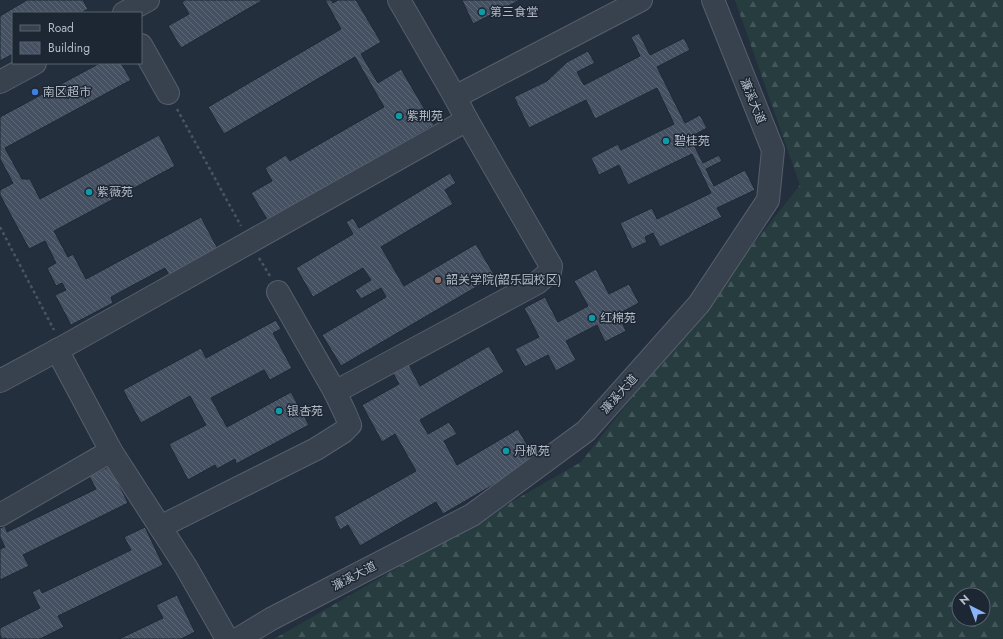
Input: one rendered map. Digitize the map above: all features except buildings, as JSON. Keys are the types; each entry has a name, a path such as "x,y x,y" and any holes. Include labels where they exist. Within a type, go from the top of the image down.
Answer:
{"lane":[{"path":"116,0 123,12"},
{"path":"126,12 148,0"},
{"path":"335,392 537,283 550,272 551,266 400,0"},
{"path":"455,97 641,0"},
{"name":"濂溪大道","path":"238,639 271,619 472,515 586,431 699,304 768,200 773,150 714,0"},
{"path":"142,47 168,93"},
{"path":"0,82 33,64"},
{"path":"0,381 467,120"},
{"path":"160,527 316,449 343,432 350,425 335,392 278,292"},
{"path":"60,348 111,451 186,567 227,639"},
{"path":"0,515 111,451"}],"path":[{"path":"168,93 278,292"},
{"path":"0,227 60,348"}],"green space":[{"path":"735,0 1003,0 1003,639 274,639 581,462 800,185"}],"place":[{"name":"第三食堂","path":"482,12"},
{"name":"南区超市","path":"35,92"},
{"name":"紫荆苑","path":"399,116"},
{"name":"碧桂苑","path":"666,141"},
{"name":"紫薇苑","path":"89,192"},
{"name":"韶关学院(韶乐园校区)","path":"438,280"},
{"name":"红棉苑","path":"592,318"},
{"name":"银杏苑","path":"279,411"},
{"name":"丹枫苑","path":"506,451"}]}
